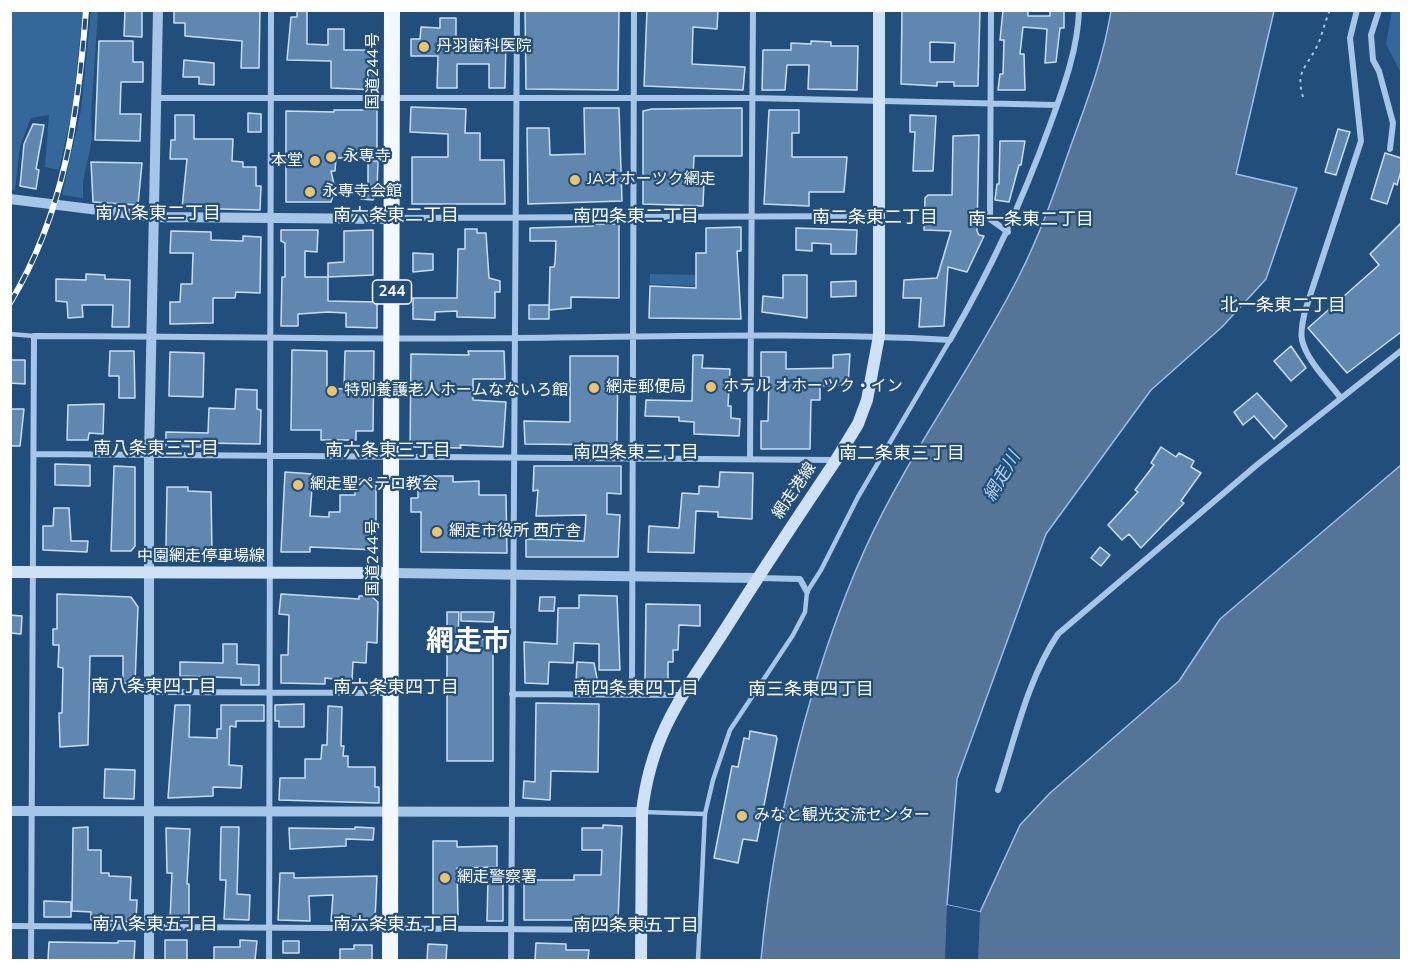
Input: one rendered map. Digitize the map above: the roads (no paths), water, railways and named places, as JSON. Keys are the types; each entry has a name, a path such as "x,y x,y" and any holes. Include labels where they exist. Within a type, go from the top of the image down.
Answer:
{"highway":[{"name":"国道244号","path":"390,960 392,10"}],"main road":[{"name":"網走港線","path":"641,960 642,812 644,789 655,750 680,695 836,460 858,424 867,400 879,336 879,10"},
{"name":"中園網走停車場線","path":"10,572 392,573"}],"street":[{"path":"149,960 149,455 158,10"},
{"path":"269,960 271,10"},
{"path":"511,960 513,338 518,99 517,10"},
{"path":"632,694 634,10"},
{"path":"750,459 754,216 753,10"},
{"path":"991,10 990,219 1008,232"},
{"path":"31,960 34,336 513,338 753,335 879,336 950,340 988,274 1008,232 1057,105 1079,32 1079,10"},
{"path":"1340,397 1309,355 1302,341 1302,330 1305,311 1361,141 1350,39 1357,10"},
{"path":"1379,10 1371,35 1373,60 1379,71 1393,123 1390,148"},
{"path":"156,98 753,98 1057,105"},
{"path":"10,199 155,217 391,219 635,215 880,216"},
{"path":"998,790 1028,698 1045,655 1058,634 1340,397 1401,350"},
{"path":"33,454 836,460"},
{"path":"392,573 800,579 807,592"},
{"path":"149,692 392,693"},
{"path":"512,694 680,695"},
{"path":"10,811 642,812"},
{"path":"10,926 641,930"}],"lane":[{"path":"10,334 34,336"},
{"path":"698,960 705,814 713,780 730,730 802,619 807,592 821,570 858,497 950,340"},
{"path":"642,812 705,814"}],"water":[{"name":"網走川","path":"1111,11 1274,11 1236,174 1297,188 1266,279 1222,327 1151,390 1046,534 957,779 947,905 980,912 1020,825 1050,793 1179,681 1220,619 1401,465 1401,960 761,960 775,857 797,751 827,646 845,597 882,514 920,445 1001,311 1027,260 1047,213 1088,97 1104,46"}],"railway":[{"path":"10,303 29,269 44,233 66,161 78,87 86,10"}],"place":[{"name":"丹羽歯科医院","path":"424,47"},
{"name":"永専寺","path":"331,157"},
{"name":"本堂","path":"315,161"},
{"name":"JAオホーツク網走","path":"575,180"},
{"name":"永専寺会館","path":"310,192"},
{"name":"ホテル オホーツク・イン","path":"711,387"},
{"name":"網走郵便局","path":"594,388"},
{"name":"特別養護老人ホームなないろ館","path":"332,391"},
{"name":"網走聖ペテロ教会","path":"298,485"},
{"name":"網走市役所 西庁舎","path":"437,532"},
{"name":"みなと観光交流センター","path":"742,816"},
{"name":"網走警察署","path":"445,878"}],"district":[{"name":"南八条東二丁目","path":"158,215"},
{"name":"南六条東二丁目","path":"396,217"},
{"name":"南四条東二丁目","path":"636,218"},
{"name":"南二条東二丁目","path":"875,219"},
{"name":"南一条東二丁目","path":"1031,221"},
{"name":"北一条東二丁目","path":"1283,307"},
{"name":"南八条東三丁目","path":"156,450"},
{"name":"南六条東三丁目","path":"388,452"},
{"name":"南四条東三丁目","path":"636,454"},
{"name":"南二条東三丁目","path":"902,455"},
{"name":"網走市","path":"468,643"},
{"name":"南八条東四丁目","path":"154,688"},
{"name":"南六条東四丁目","path":"396,689"},
{"name":"南四条東四丁目","path":"636,690"},
{"name":"南三条東四丁目","path":"811,691"},
{"name":"南八条東五丁目","path":"155,926"},
{"name":"南六条東五丁目","path":"396,926"},
{"name":"南四条東五丁目","path":"636,927"}]}
